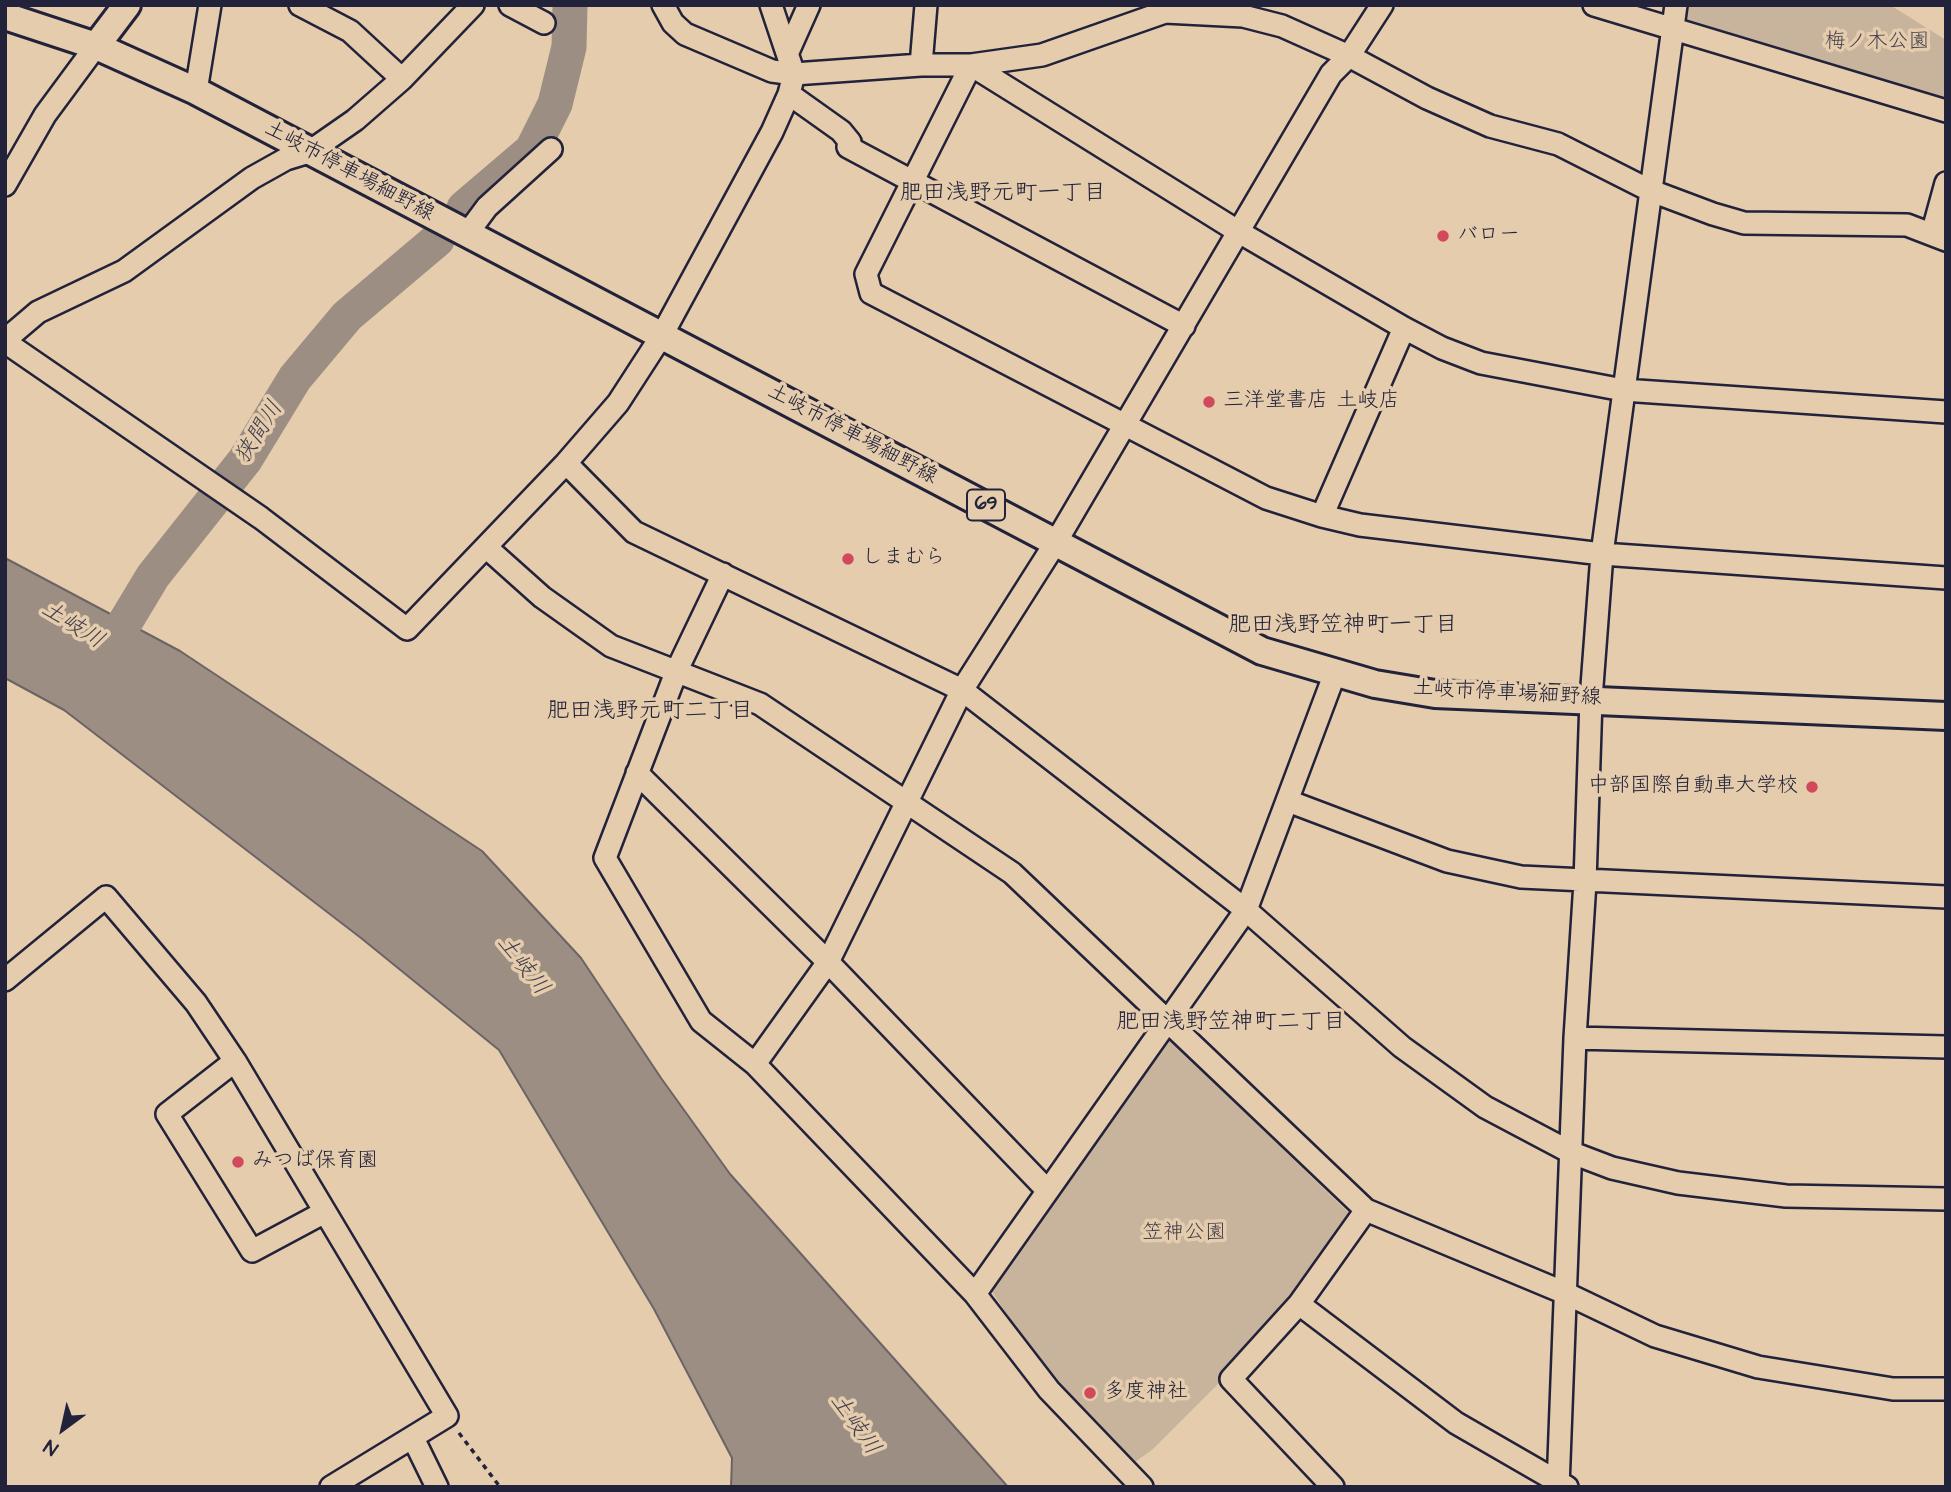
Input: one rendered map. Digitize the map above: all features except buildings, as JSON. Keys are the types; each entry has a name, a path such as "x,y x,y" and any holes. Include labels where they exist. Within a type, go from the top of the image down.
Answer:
{"main road":[{"path":"96,46 127,5"},
{"name":"土岐市停車場細野線","path":"5,16 96,46 196,91 1262,650 1335,673 1435,694 1946,716"}],"street":[{"path":"196,91 210,5"},
{"path":"300,5 351,31 402,79"},
{"path":"473,5 402,79 355,120 309,152 286,159 252,178 124,271 38,312 5,341 261,518 407,629 566,463 618,403 662,335 747,180 792,84 788,52 771,5"},
{"path":"510,5 544,23"},
{"path":"663,5 673,23 685,34 772,71 792,84 841,131 850,142 848,147 1184,326"},
{"path":"788,52 809,5"},
{"path":"921,65 926,5"},
{"path":"755,1064 828,962 962,690 1056,542 1331,74 1349,56 1382,5"},
{"path":"1594,5 1946,111"},
{"path":"1299,1304 1456,1423 1561,1486 1575,1038 1585,882 1591,699 1602,554 1676,5"},
{"path":"792,84 921,65 971,65 1042,55 1164,9 1243,16 1282,26 1349,56 1427,98 1490,127 1558,144 1649,190 1744,223 1907,225 1939,237 1946,183"},
{"path":"5,185 45,115 96,46"},
{"path":"971,65 866,274 871,293 1266,498 1322,516 1360,526 1602,554 1946,578"},
{"path":"971,65 1240,232 1404,328 1481,363 1623,390 1946,412"},
{"path":"467,234 487,208 551,149"},
{"path":"1322,516 1404,328"},
{"path":"566,463 634,532 962,690 1246,910 1402,1047 1485,1107 1570,1153 1612,1168 1691,1185 1786,1196 1946,1199"},
{"path":"486,547 542,597 611,646 760,704 1012,873 1366,1210 1565,1293 1654,1336 1758,1367 1894,1389 1946,1389"},
{"path":"723,574 677,670 605,858 701,1021 755,1064 975,1294 1049,1390 1142,1487"},
{"path":"975,1294 1246,910 1335,673"},
{"path":"637,773 828,962 1047,1190"},
{"path":"1288,801 1482,871 1585,882 1946,897"},
{"path":"5,980 106,897 197,1003 235,1061 323,1213 447,1416 331,1487"},
{"path":"1575,1038 1946,1047"},
{"path":"235,1061 167,1114 252,1251 323,1213"},
{"path":"1333,1487 1231,1379 1299,1304 1366,1210"},
{"path":"413,1438 437,1487"}],"path":[{"path":"447,1416 500,1487"}],"green space":[{"name":"梅ノ木公園","path":"1686,5 1890,5 1946,40 1946,102 1684,24"},
{"name":"笠神公園","path":"1167,1037 1358,1222 1274,1328 1153,1449 1131,1465 1053,1383 988,1286"}],"water":[{"name":"土岐川","path":"5,558 180,651 482,851 581,958 661,1078 730,1174 1008,1487 731,1487 732,1458 654,1309 499,1050 361,938 64,710 5,678"}],"waterway":[{"name":"狭間川","path":"464,208 532,150 555,104 569,47 570,5"},
{"name":"狭間川","path":"109,649 153,576 245,460 295,378 347,316 437,240"}],"place":[{"name":"バロー","path":"1443,236"},
{"name":"三洋堂書店 土岐店","path":"1209,402"},
{"name":"しまむら","path":"848,559"},
{"name":"中部国際自動車大学校","path":"1812,787"},
{"name":"みつば保育園","path":"238,1162"},
{"name":"多度神社","path":"1090,1393"}],"district":[{"name":"肥田浅野元町一丁目","path":"1003,194"},
{"name":"肥田浅野笠神町一丁目","path":"1343,626"},
{"name":"肥田浅野元町二丁目","path":"650,712"},
{"name":"肥田浅野笠神町二丁目","path":"1231,1023"}]}
